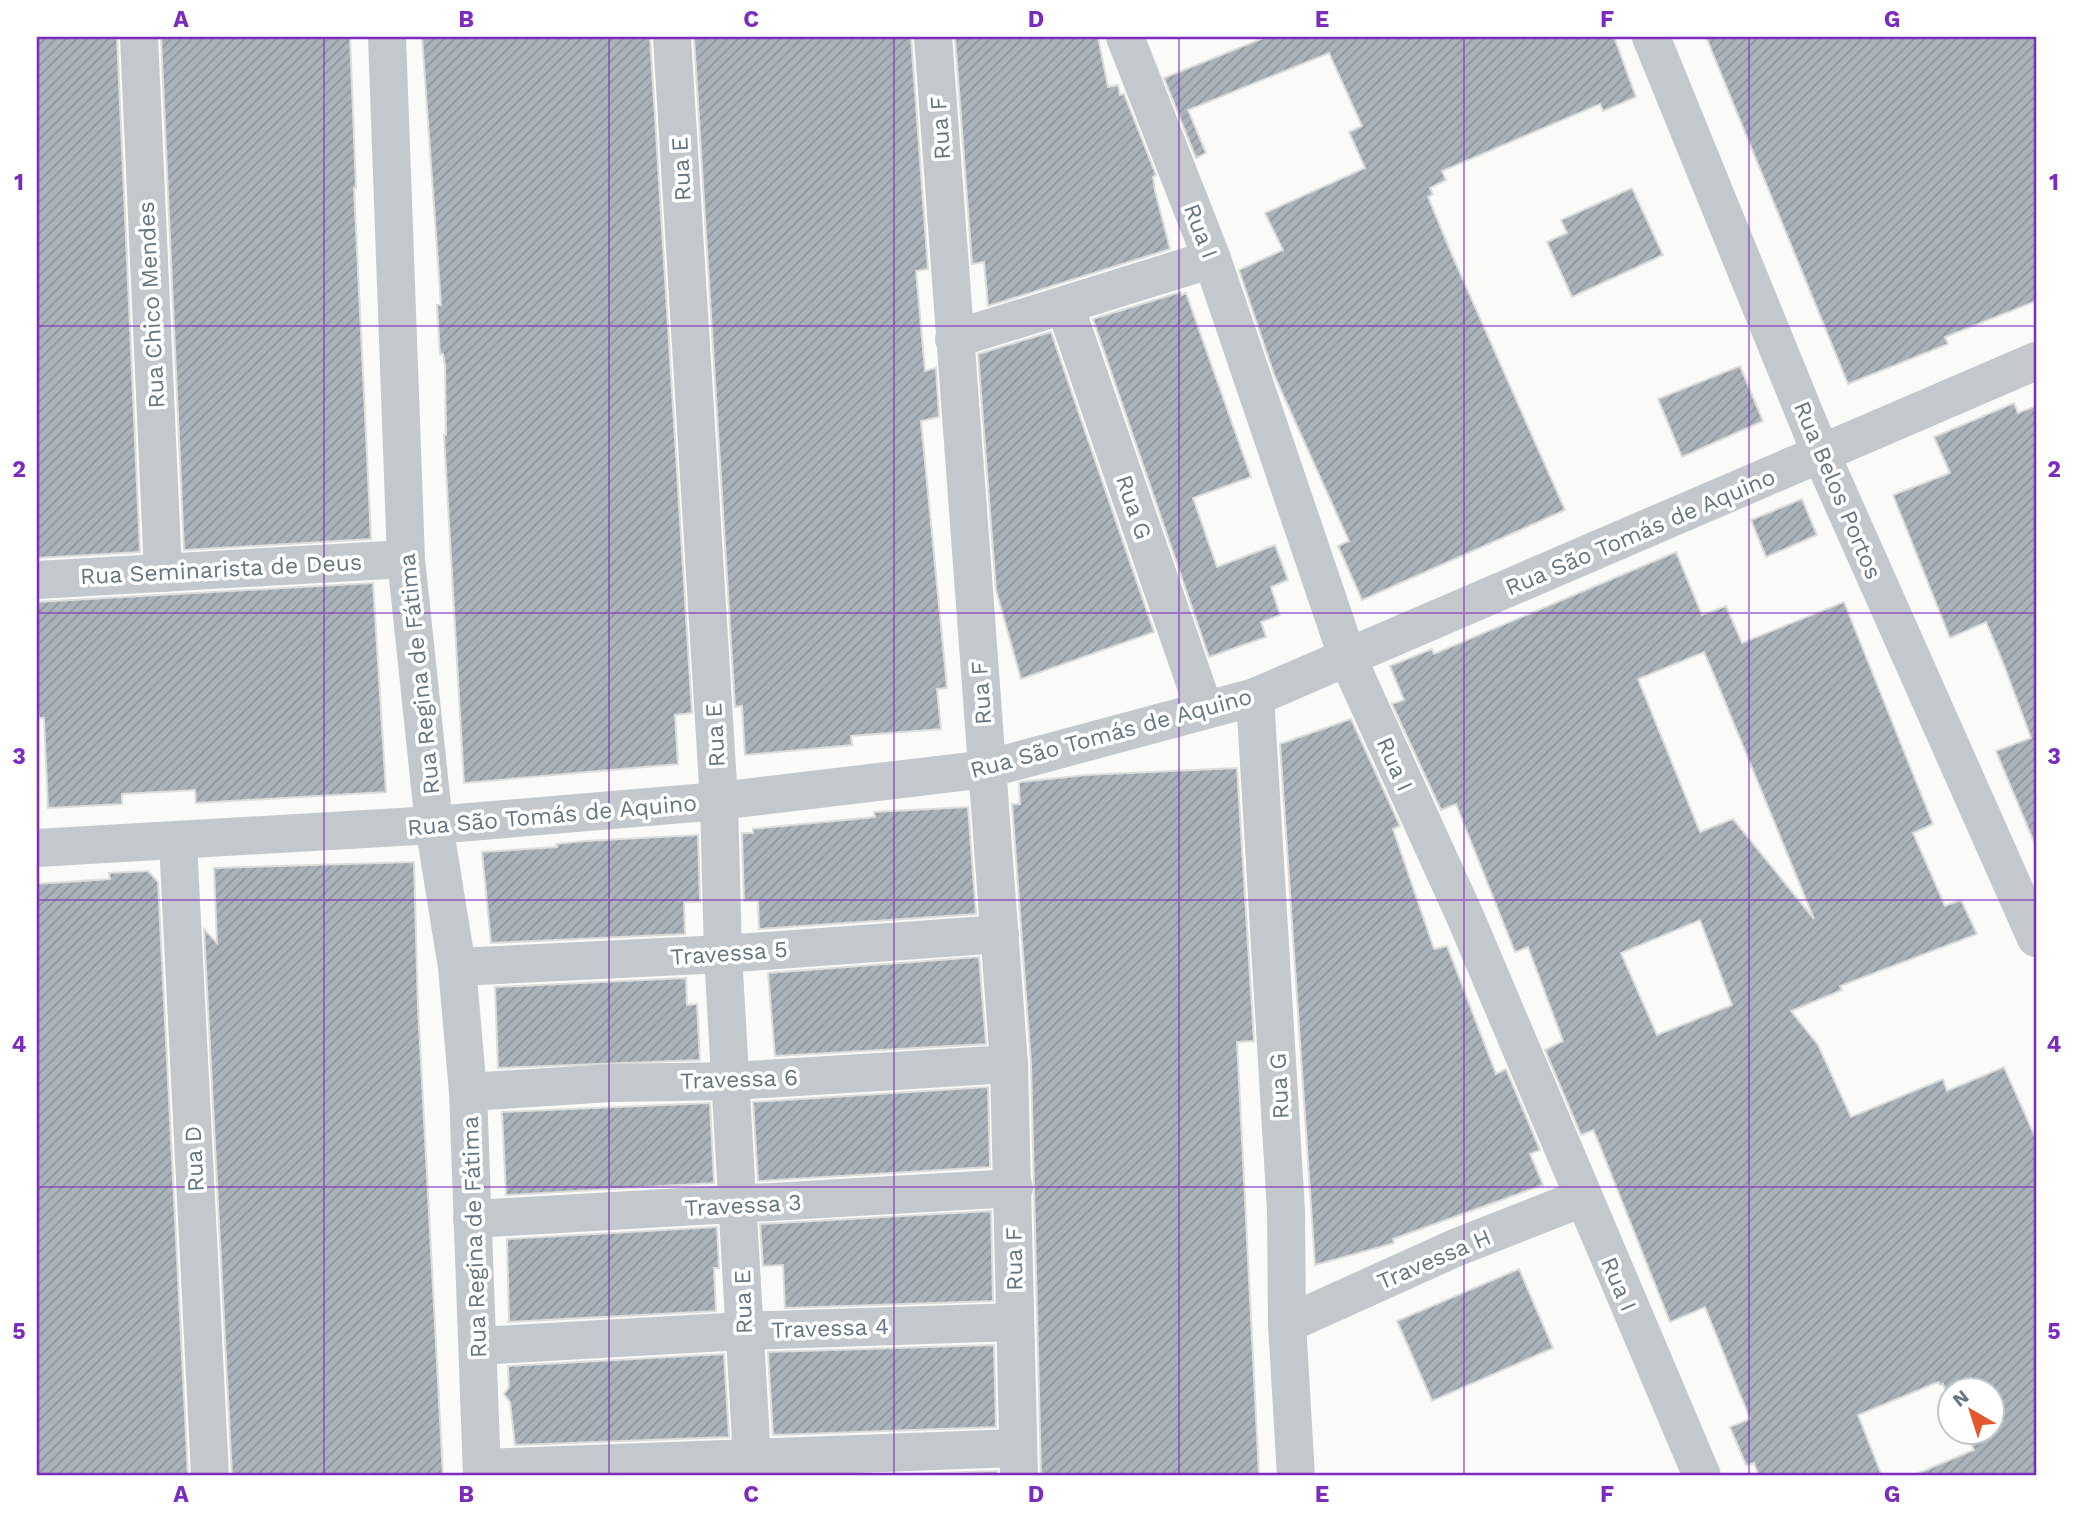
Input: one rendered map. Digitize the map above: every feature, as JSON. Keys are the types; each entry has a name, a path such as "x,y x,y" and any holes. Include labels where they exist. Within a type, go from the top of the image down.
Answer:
{"street":[{"name":"Rua Chico Mendes","path":"139,37 163,573"},
{"name":"Rua Regina de Fátima","path":"387,37 406,559 434,825 457,967 468,1092 482,1472"},
{"name":"Rua E","path":"672,37 719,801 723,954 740,1205 743,1331 752,1468"},
{"name":"Rua F","path":"933,37 1009,1064 1014,1188 1018,1462"},
{"name":"Rua I","path":"1125,37 1212,260 1348,659 1464,914 1702,1476"},
{"name":"Rua Belos Portos","path":"1651,37 1821,454 2036,937"},
{"path":"954,339 1212,260"},
{"name":"Rua G","path":"1065,306 1204,709"},
{"name":"Rua São Tomás de Aquino","path":"37,848 178,842 434,825 719,801 987,769 1255,697 2036,361"},
{"name":"Rua Seminarista de Deus","path":"37,580 406,559"},
{"name":"Rua G","path":"1255,697 1286,1211 1287,1324 1296,1476"},
{"name":"Rua D","path":"178,842 210,1476"},
{"name":"Travessa 5","path":"457,967 723,954 1000,934"},
{"name":"Travessa 6","path":"468,1092 611,1083 733,1081 1009,1064"},
{"name":"Travessa 3","path":"472,1219 1014,1188"},
{"name":"Travessa H","path":"1287,1324 1455,1248 1582,1198"},
{"name":"Travessa 4","path":"478,1346 743,1331 1015,1322"},
{"path":"482,1472 1018,1462"}],"building":[{"path":"37,37 117,37 140,552 37,558"},
{"path":"161,37 350,37 354,188 371,539 184,550"},
{"path":"422,37 650,37 692,713 675,715 678,764 464,783 444,435 445,365 443,354 440,354 437,305 441,305"},
{"path":"694,37 911,37 928,269 916,271 925,371 936,368 939,417 921,421 947,688 937,689 941,729 851,736 852,745 745,755 742,706 735,707"},
{"path":"955,37 1098,37 1108,87 1118,85 1120,95 1124,94 1156,175 1153,177 1155,191 1170,249 988,306 984,262 972,264"},
{"path":"1266,37 1614,37 1636,97 1603,111 1600,104 1442,171 1446,180 1430,188 1433,194 1428,197 1452,255 1565,510 1362,600 1338,546 1349,541 1275,377 1239,270 1283,250 1265,213 1365,168 1349,132 1362,126 1329,53 1188,110 1206,153 1196,158 1164,78"},
{"path":"1706,37 2036,37 2036,301 1945,337 1948,344 1848,384"},
{"path":"1632,188 1663,255 1572,297 1547,242 1567,233 1561,220"},
{"path":"1181,292 1182,295 1186,293 1251,477 1193,498 1217,567 1275,545 1288,580 1271,587 1280,615 1261,622 1266,637 1209,657 1093,319"},
{"path":"1051,332 1154,632 1021,679 996,590 978,354"},
{"path":"1740,366 1763,421 1682,457 1658,399"},
{"path":"2014,403 2018,413 2036,406 2036,847 1996,751 2031,738 2004,665 1986,622 1950,638 1893,495 1950,473 1934,437"},
{"path":"1802,499 1817,535 1766,557 1751,520"},
{"path":"1676,552 1702,615 1726,606 1742,643 1844,602 1933,824 1913,833 1945,906 1961,900 1977,934 1840,986 1842,990 1791,1011 1818,1045 1851,1117 1943,1079 1947,1091 2004,1067 2036,1139 2036,1476 1911,1476 1974,1450 1972,1446 2007,1446 2007,1376 1937,1376 1937,1382 1858,1415 1882,1476 1759,1476 1754,1463 1746,1465 1730,1427 1750,1419 1705,1307 1670,1322 1596,1136 1593,1130 1581,1135 1545,1050 1563,1041 1528,947 1515,952 1456,804 1441,810 1392,704 1404,700 1390,666 1432,649 1434,654","holes":["1704,652 1814,919 1733,819 1700,832 1638,679","1700,920 1732,1005 1657,1035 1621,953"]},
{"path":"373,583 386,792 196,803 195,790 122,794 122,804 48,808 44,718 39,718 37,708 37,602"},
{"path":"1351,719 1400,826 1393,829 1434,949 1447,946 1496,1074 1506,1069 1540,1150 1530,1154 1543,1185 1393,1239 1394,1243 1315,1265 1280,744"},
{"path":"1237,768 1254,1041 1237,1042 1259,1476 1041,1476 1031,1063 1012,804 1020,804 1021,782 1086,775"},
{"path":"968,807 976,914 759,929 758,901 744,901 742,833 753,833 753,829 875,817 874,812"},
{"path":"698,835 700,902 684,902 685,934 491,943 482,852 557,847 556,844 585,841"},
{"path":"414,862 418,1007 443,1476 232,1476 204,929 217,943 214,868"},
{"path":"148,871 158,882 188,1476 37,1476 37,884 110,879 109,873"},
{"path":"979,957 986,1044 775,1056 768,973"},
{"path":"686,978 687,1005 697,1004 700,1060 498,1068 495,987"},
{"path":"988,1087 990,1167 758,1181 753,1102"},
{"path":"710,1103 714,1183 506,1195 502,1112"},
{"path":"991,1211 993,1301 785,1308 783,1265 763,1266 760,1224"},
{"path":"717,1227 719,1268 714,1268 716,1311 507,1322 507,1239"},
{"path":"1519,1269 1553,1348 1432,1401 1397,1321"},
{"path":"994,1345 996,1427 773,1435 768,1352"},
{"path":"724,1354 729,1437 515,1445 510,1402 504,1394 509,1387 508,1366"},
{"path":"997,1471 997,1476 847,1476"}]}
